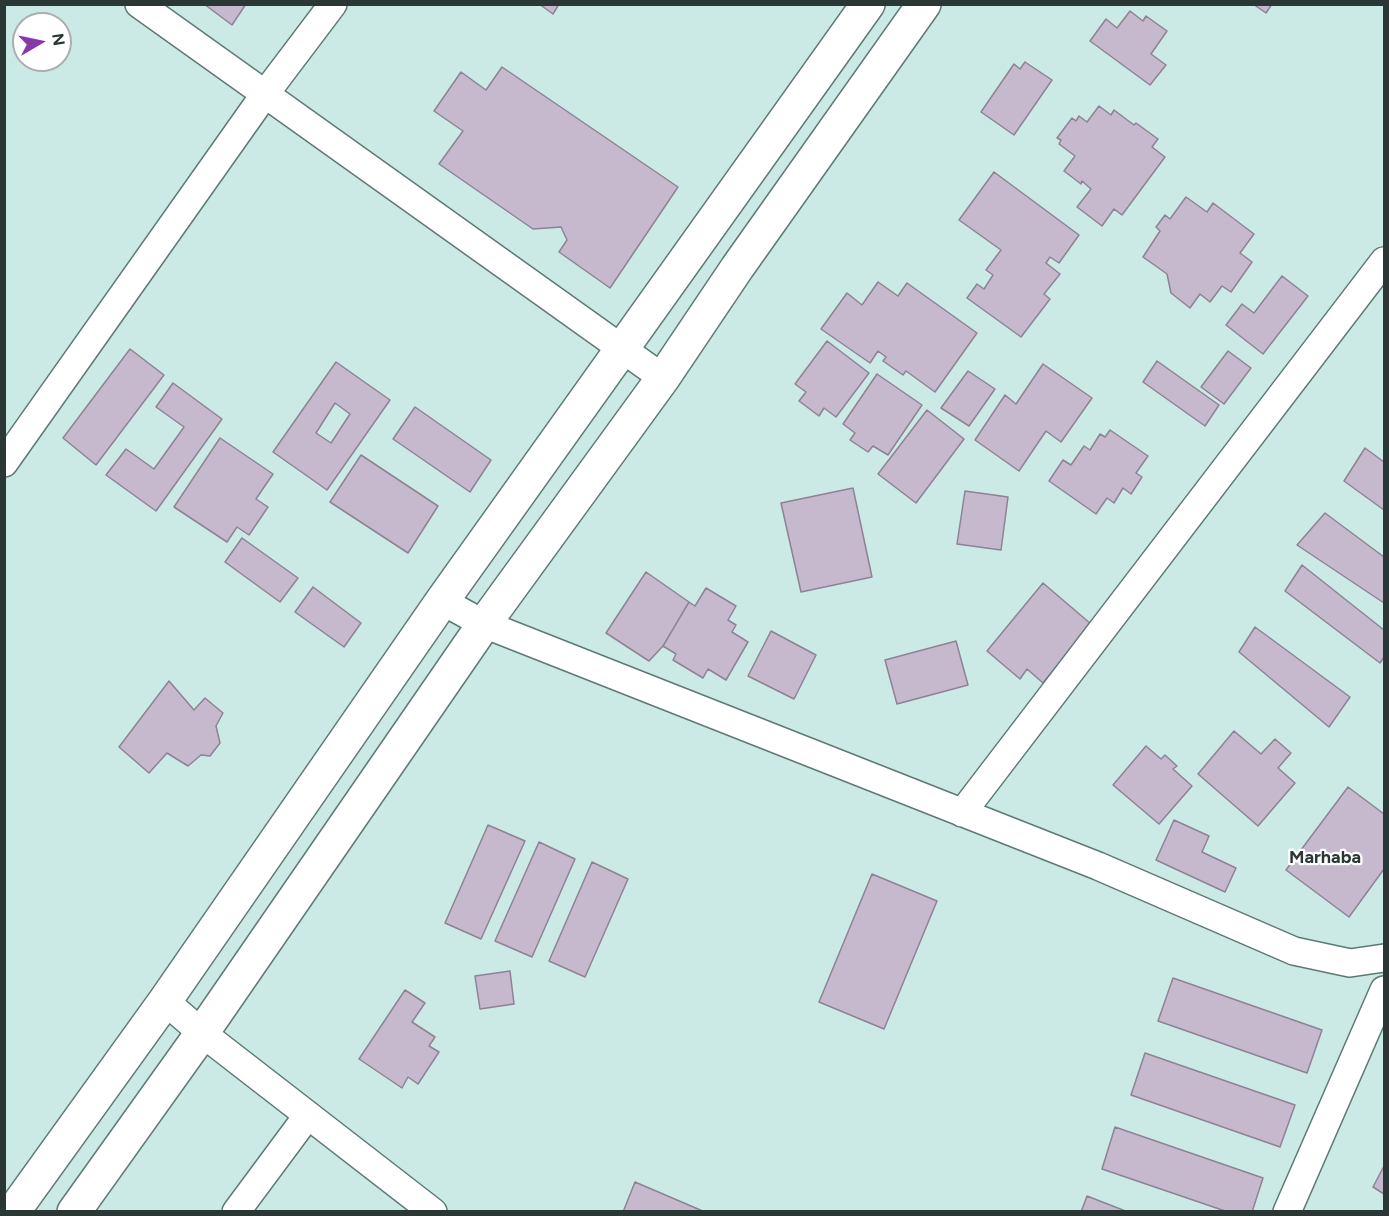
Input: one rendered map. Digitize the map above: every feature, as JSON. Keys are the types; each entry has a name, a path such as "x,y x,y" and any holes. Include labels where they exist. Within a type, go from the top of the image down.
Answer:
{"street":[{"path":"139,4 663,378"},
{"path":"4,463 265,94 333,4"},
{"path":"13,1212 165,1001 442,601 868,4"},
{"path":"74,1212 202,1033 484,624 663,378 736,268 924,4"},
{"path":"962,813 1384,261"},
{"path":"442,601 484,624 1098,866 1294,951 1350,963 1384,958"},
{"path":"1287,1212 1384,990"},
{"path":"165,1001 202,1033 434,1212"},
{"path":"236,1212 308,1115"}],"building":[{"path":"204,4 246,4 232,25"},
{"path":"539,4 559,4 553,14"},
{"path":"1253,4 1272,4 1266,13"},
{"path":"1130,11 1143,21 1146,16 1167,31 1151,54 1166,65 1150,85 1090,41 1106,19 1117,28"},
{"path":"1025,62 1052,80 1014,135 981,112 1014,64 1020,69"},
{"path":"502,67 678,187 610,288 559,252 567,240 561,227 533,229 439,164 463,131 434,111 461,72 486,90"},
{"path":"1099,106 1111,115 1114,110 1158,139 1152,147 1165,157 1122,215 1114,209 1102,226 1077,207 1091,189 1064,171 1075,156 1059,144 1061,140 1057,138 1072,118 1076,121 1079,116 1087,122"},
{"path":"994,172 1079,235 1059,263 1050,257 1046,263 1060,274 1044,294 1050,299 1021,337 967,298 977,284 984,289 993,275 986,270 1001,250 959,220"},
{"path":"1186,197 1207,212 1213,203 1254,234 1240,253 1252,262 1231,292 1222,286 1210,302 1200,294 1190,308 1171,293 1167,274 1143,257 1160,231 1156,227 1165,215 1170,219"},
{"path":"1282,276 1308,296 1263,354 1226,325 1242,304 1254,313"},
{"path":"878,282 898,296 907,283 977,333 935,392 906,371 903,375 883,361 886,357 878,351 870,363 821,329 847,293 862,305"},
{"path":"827,341 869,373 836,417 824,408 819,416 799,401 806,392 795,384"},
{"path":"130,349 164,375 96,465 63,438"},
{"path":"1228,351 1251,368 1224,404 1201,387"},
{"path":"1157,361 1219,405 1205,426 1143,382"},
{"path":"336,362 390,400 327,490 273,452","holes":["335,403 350,414 331,443 316,433"]},
{"path":"1043,364 1092,398 1061,442 1046,431 1019,471 975,440 1005,395 1016,404"},
{"path":"968,371 995,389 969,426 941,408"},
{"path":"877,374 922,405 888,455 873,446 868,452 850,440 855,433 843,424"},
{"path":"173,383 222,419 156,511 106,475 126,449 154,469 184,427 156,407"},
{"path":"415,407 491,460 470,492 393,439"},
{"path":"927,410 964,439 916,503 878,474"},
{"path":"1110,430 1148,456 1136,473 1142,477 1131,494 1123,488 1114,503 1107,498 1096,514 1049,481 1063,460 1071,465 1084,446 1090,450 1100,434 1105,437"},
{"path":"220,438 273,474 256,499 268,507 249,535 237,527 227,542 174,507"},
{"path":"1365,448 1384,462 1384,510 1344,481"},
{"path":"361,455 438,506 408,553 330,502"},
{"path":"853,488 872,577 801,592 781,503"},
{"path":"965,491 1008,497 1001,550 957,544"},
{"path":"1325,513 1384,557 1384,603 1297,545"},
{"path":"242,538 298,578 280,602 225,562"},
{"path":"1302,565 1384,630 1384,657 1380,663 1285,591"},
{"path":"646,572 689,602 663,646 649,661 606,633"},
{"path":"1043,583 1091,624 1043,683 1027,669 1020,679 987,651"},
{"path":"313,587 361,623 344,647 295,612"},
{"path":"706,588 736,606 728,620 736,625 732,632 748,642 726,680 708,669 703,678 673,660 676,654 663,646 689,602 695,606"},
{"path":"1255,627 1350,697 1329,727 1239,652"},
{"path":"771,631 816,655 794,699 748,676"},
{"path":"956,641 968,685 897,704 885,660"},
{"path":"169,681 194,710 205,698 223,713 216,726 220,743 210,756 201,755 188,766 167,753 149,773 119,747"},
{"path":"1234,731 1261,754 1275,739 1291,753 1278,768 1295,783 1258,826 1198,774"},
{"path":"1146,746 1161,759 1165,755 1177,766 1173,769 1192,786 1159,824 1113,785"},
{"path":"1348,787 1384,814 1384,869 1349,917 1286,870"},
{"path":"1174,820 1209,836 1202,852 1236,868 1225,892 1156,860"},
{"path":"488,825 525,841 481,939 445,923"},
{"path":"539,842 575,859 532,957 495,941"},
{"path":"592,862 628,879 585,977 549,961"},
{"path":"872,874 937,901 884,1029 819,1002"},
{"path":"510,971 514,1004 480,1009 475,976"},
{"path":"1173,978 1322,1030 1307,1073 1158,1021"},
{"path":"405,990 425,1003 412,1022 435,1037 429,1046 439,1052 418,1084 408,1077 402,1088 359,1059"},
{"path":"1145,1053 1295,1105 1280,1147 1131,1095"},
{"path":"1115,1127 1263,1178 1252,1212 1228,1212 1102,1169"},
{"path":"1384,1166 1384,1194 1373,1187"},
{"path":"635,1182 705,1212 623,1212"},
{"path":"1087,1196 1128,1212 1081,1212"}],"district":[{"name":"Marhaba","path":"1325,858"}]}
